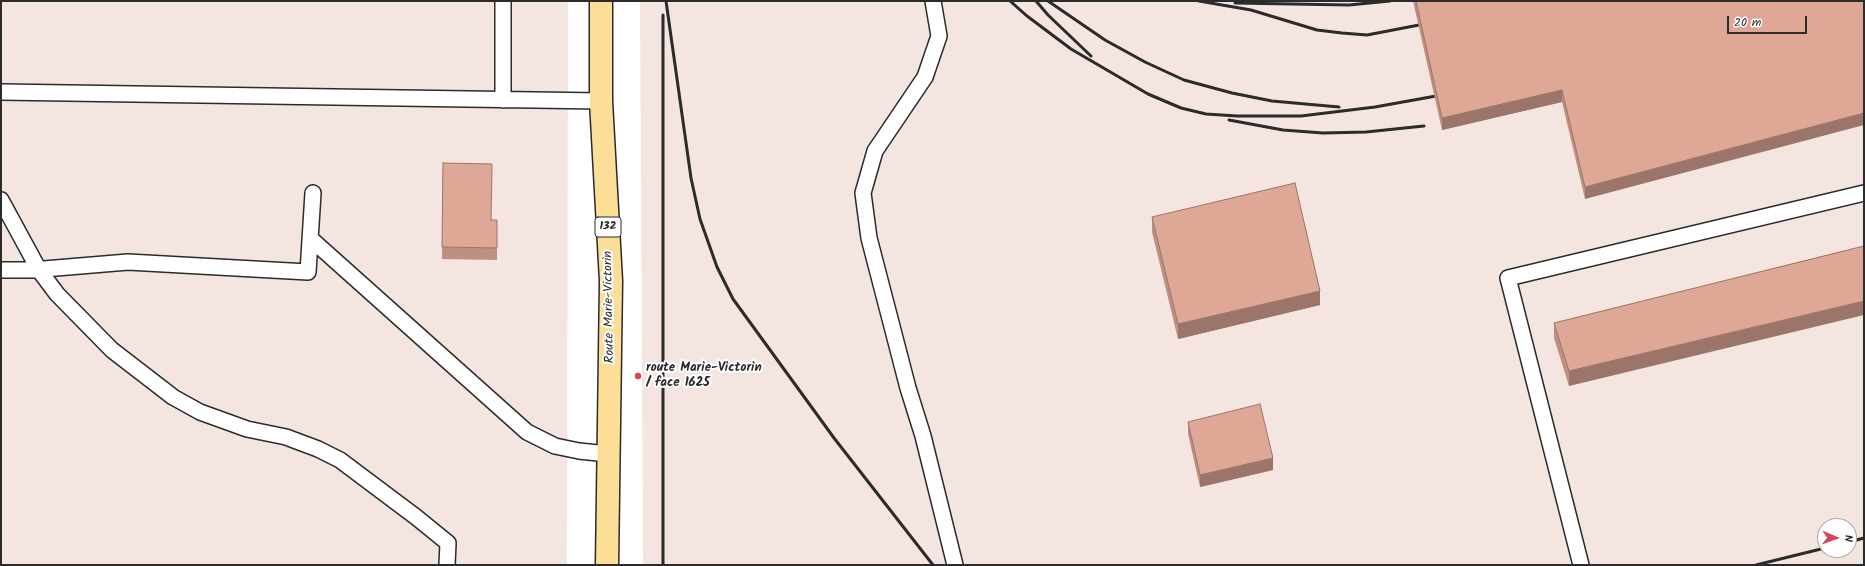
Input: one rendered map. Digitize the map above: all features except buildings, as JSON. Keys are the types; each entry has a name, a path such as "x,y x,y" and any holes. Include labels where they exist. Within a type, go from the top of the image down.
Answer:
{"main road":[{"name":"Route Marie-Victorin","path":"601,1 601,101 611,281 608,565"}],"lane":[{"path":"503,1 503,100"},
{"path":"934,1 939,36 925,77 874,150 863,193 869,238 908,388 923,436 955,565"},
{"path":"1,92 601,101"},
{"path":"1,270 39,270 128,262 308,272 313,193"},
{"path":"1581,565 1508,278 1864,193"},
{"path":"1,200 39,270 57,294 112,350 173,398 212,417 247,429 286,438 318,449 340,460 416,516 448,543 447,565"},
{"path":"311,239 527,432 555,446 579,451 608,454"}],"shaded area":[{"path":"1,1 568,1 567,565 1,565"},
{"path":"640,1 1864,1 1864,565 643,565"}],"railway":[{"path":"666,1 691,178 700,219 717,267 733,299 834,438 933,565"},
{"path":"1010,1 1027,16 1071,49 1148,94 1181,108 1206,114 1237,116 1301,116 1375,107 1436,96"},
{"path":"1036,1 1048,15 1091,56"},
{"path":"1048,1 1105,40 1145,62 1184,80 1232,93 1272,101 1339,107"},
{"path":"1199,1 1251,10 1317,30 1342,33 1367,35 1419,25"},
{"path":"1235,3 1349,5 1390,1"},
{"path":"663,15 663,565"},
{"path":"1229,120 1283,130 1323,133 1366,132 1424,126"},
{"path":"1857,540 1864,538"},
{"path":"1756,565 1817,550"}],"place":[{"name":"route Marie-Victorin / face 1625","path":"638,376"}]}
